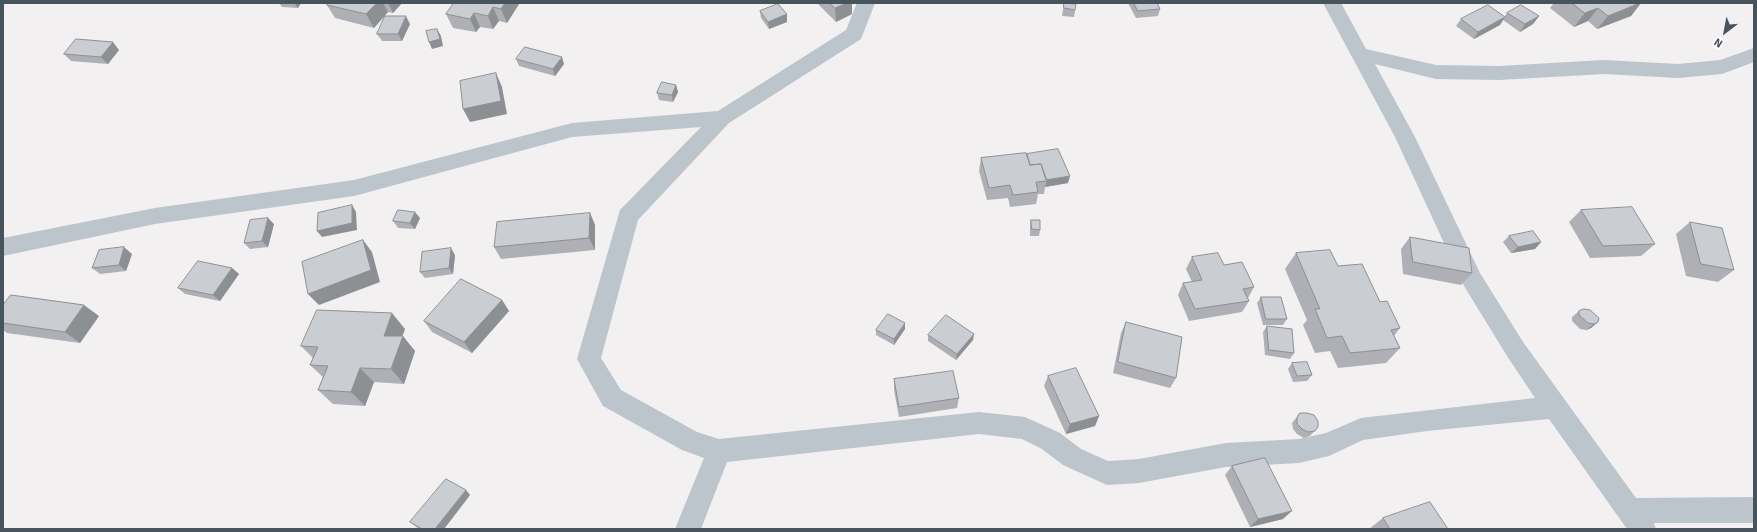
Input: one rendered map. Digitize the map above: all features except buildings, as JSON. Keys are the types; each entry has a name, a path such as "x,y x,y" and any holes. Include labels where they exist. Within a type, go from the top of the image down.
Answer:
{"street":[{"path":"866,3 854,34 722,118 654,187 628,216 589,360 612,398 691,442 720,451 979,423 1025,428 1050,441 1072,457 1107,473 1139,471 1226,455 1299,451 1328,444 1361,429 1428,420 1555,407"},
{"path":"1332,3 1405,137 1472,280 1515,349 1637,520 1754,510"},
{"path":"1359,54 1436,72 1499,73 1604,67 1686,70 1722,67 1754,55"},
{"path":"3,247 155,216 354,188 572,130 722,118"},
{"path":"688,529 720,451"}]}
